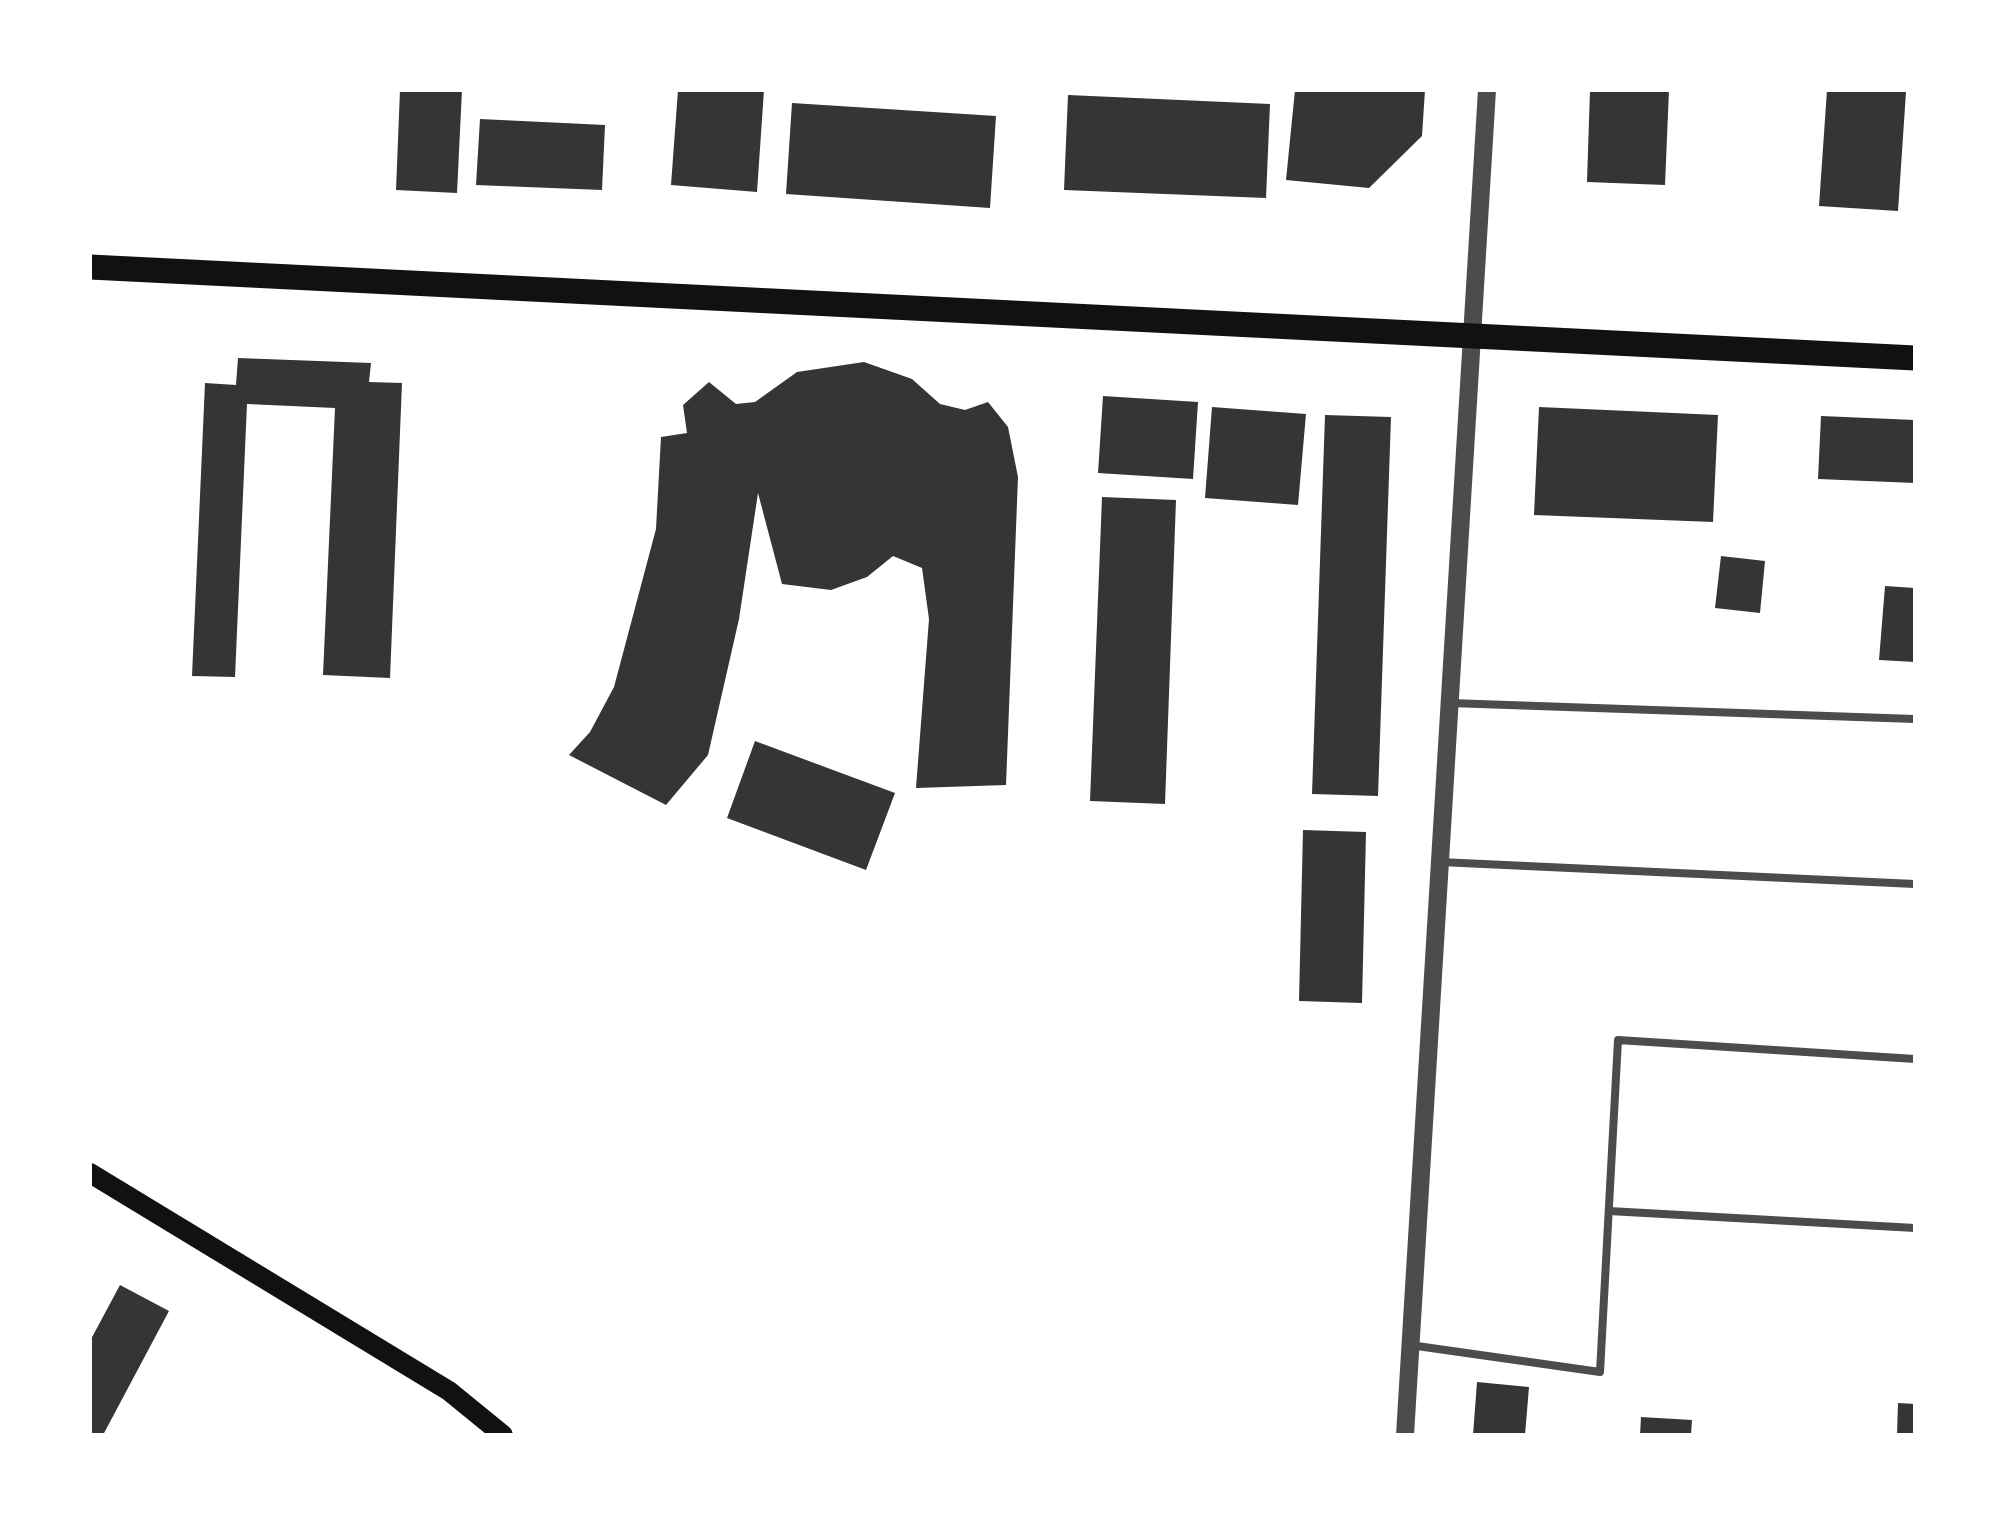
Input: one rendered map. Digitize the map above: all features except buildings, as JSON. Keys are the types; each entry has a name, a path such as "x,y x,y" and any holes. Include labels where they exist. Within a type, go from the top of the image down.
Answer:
{"main road":[{"path":"90,267 1915,358"},
{"path":"90,1173 449,1391 503,1435"}],"street":[{"path":"1404,1435 1488,90"}],"lane":[{"path":"1450,703 1915,719"},
{"path":"1440,862 1915,884"},
{"path":"1410,1346 1600,1372 1618,1040 1915,1058"},
{"path":"1608,1211 1915,1228"}]}
